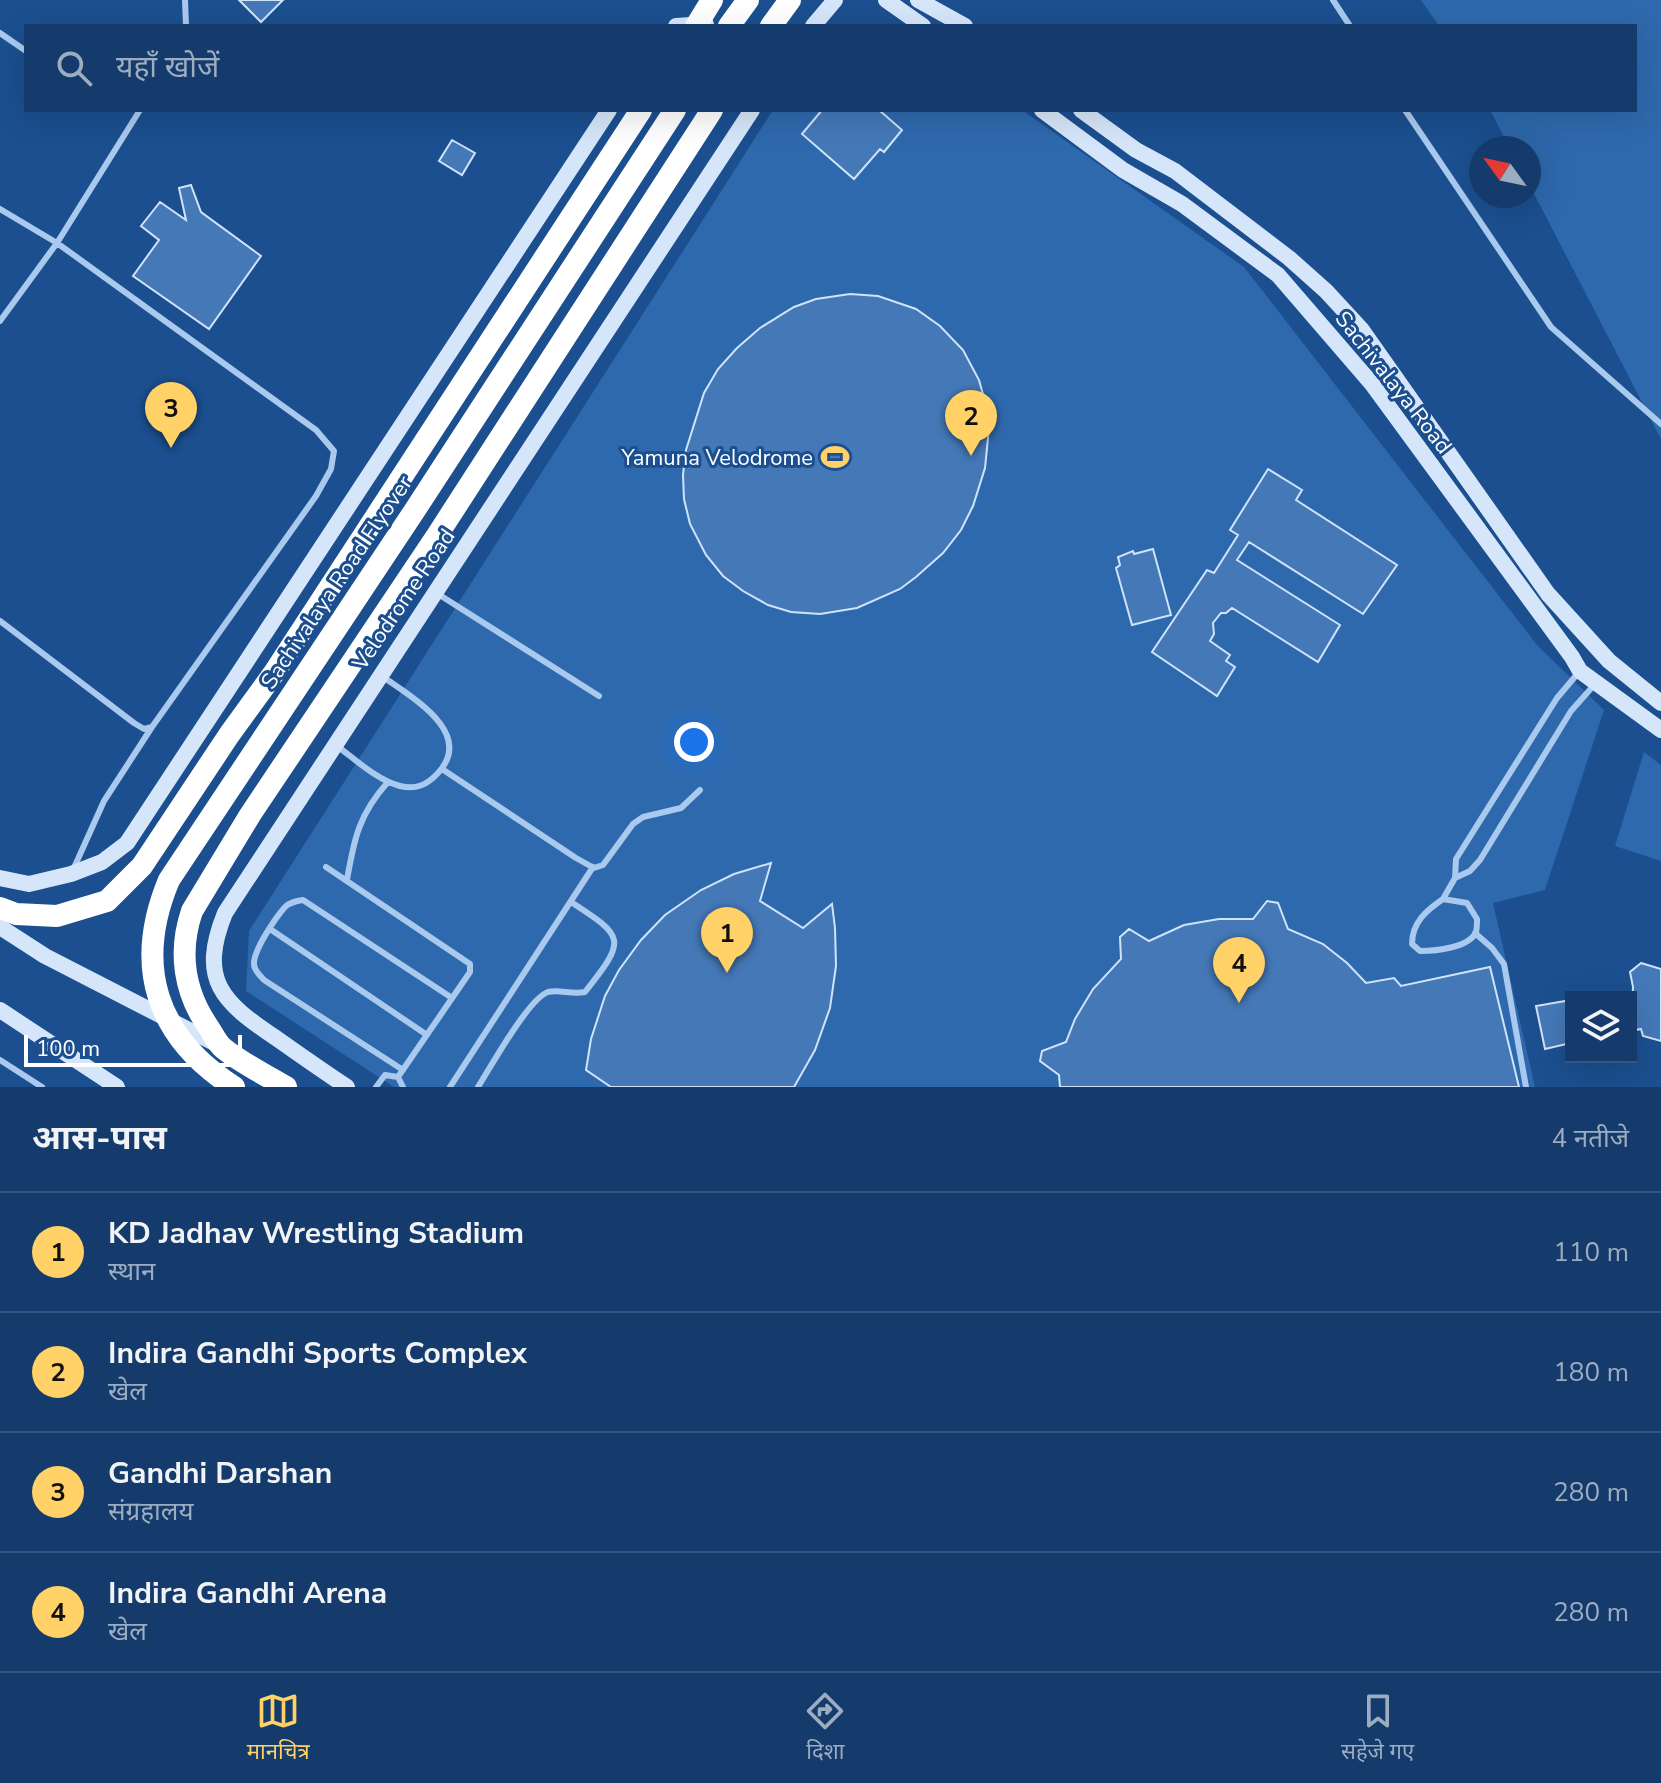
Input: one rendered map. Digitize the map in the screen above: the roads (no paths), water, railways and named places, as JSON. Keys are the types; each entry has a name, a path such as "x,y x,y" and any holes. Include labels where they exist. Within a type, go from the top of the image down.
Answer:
{"highway":[{"path":"697,24 712,0"},
{"path":"730,24 748,0"},
{"path":"772,24 790,0"},
{"path":"0,908 16,914 57,916 107,901 142,866 274,673 640,112"},
{"name":"Sachivalaya Road Flyover","path":"234,1087 201,1064 182,1043 166,1019 157,992 151,964 152,935 158,907 169,880 422,500 674,112"},
{"path":"286,1087 222,1047 204,1021 189,991 184,951 192,911 230,848 438,534 711,112"}],"street":[{"path":"815,24 835,0"},
{"path":"886,0 920,24"},
{"path":"918,0 961,24"},
{"path":"0,878 29,884 71,874 102,862 127,843 608,112"},
{"name":"Velodrome Road","path":"347,1087 233,1007 217,981 214,964 214,948 225,913 751,112"},
{"name":"Sachivalaya Road","path":"1045,112 1123,170 1182,204 1278,275 1372,384 1588,679 1660,727"},
{"name":"Sachivalaya Road","path":"1084,112 1136,150 1175,171 1289,258 1326,291 1362,330 1548,594 1609,661 1661,703"},
{"path":"1123,170 1136,150"},
{"path":"1588,679 1609,661"},
{"path":"0,927 45,956 222,1047"},
{"path":"0,1010 117,1087"}],"lane":[{"path":"185,0 186,24"},
{"path":"1333,0 1349,24"},
{"path":"0,33 24,50"},
{"path":"0,321 57,243 139,112"},
{"path":"1406,112 1551,327 1661,424"},
{"path":"0,209 57,243 316,430 334,451 331,469 316,496 152,727 104,801 71,874"},
{"path":"435,592 599,696"},
{"path":"0,621 134,723 144,729 152,727"},
{"path":"334,744 388,782 415,788 428,783 442,769 450,746 442,725 423,705 380,675"},
{"path":"1443,899 1467,903 1477,919 1475,933 1469,941 1424,952 1416,948 1412,936 1422,916 1443,899 1455,878 1456,859 1551,709 1588,679"},
{"path":"1455,878 1470,871 1480,860 1567,720 1588,679"},
{"path":"1551,709 1567,720"},
{"path":"442,769 593,867 603,865 633,824 643,817 681,808 700,790"},
{"path":"347,880 355,835 362,816 388,782"},
{"path":"1464,848 1480,860"},
{"path":"326,867 470,964 470,972 400,1074"},
{"path":"450,1087 593,867"},
{"path":"403,1087 400,1074 264,980 254,969 258,948 285,907 303,900 452,998"},
{"path":"478,1087 534,1002 549,992 585,992 608,959 616,943 614,933 571,902"},
{"path":"270,929 427,1035"},
{"path":"1475,933 1504,964 1526,1087"},
{"path":"0,1060 42,1087"},
{"path":"376,1087 385,1075 400,1074"}],"place":[{"name":"Gandhi Darshan","path":"171,448"},
{"name":"Indira Gandhi Sports Complex","path":"971,456"},
{"name":"Yamuna Velodrome","path":"835,457"},
{"name":"KD Jadhav Wrestling Stadium","path":"727,973"},
{"name":"Indira Gandhi Arena","path":"1239,1003"}]}
